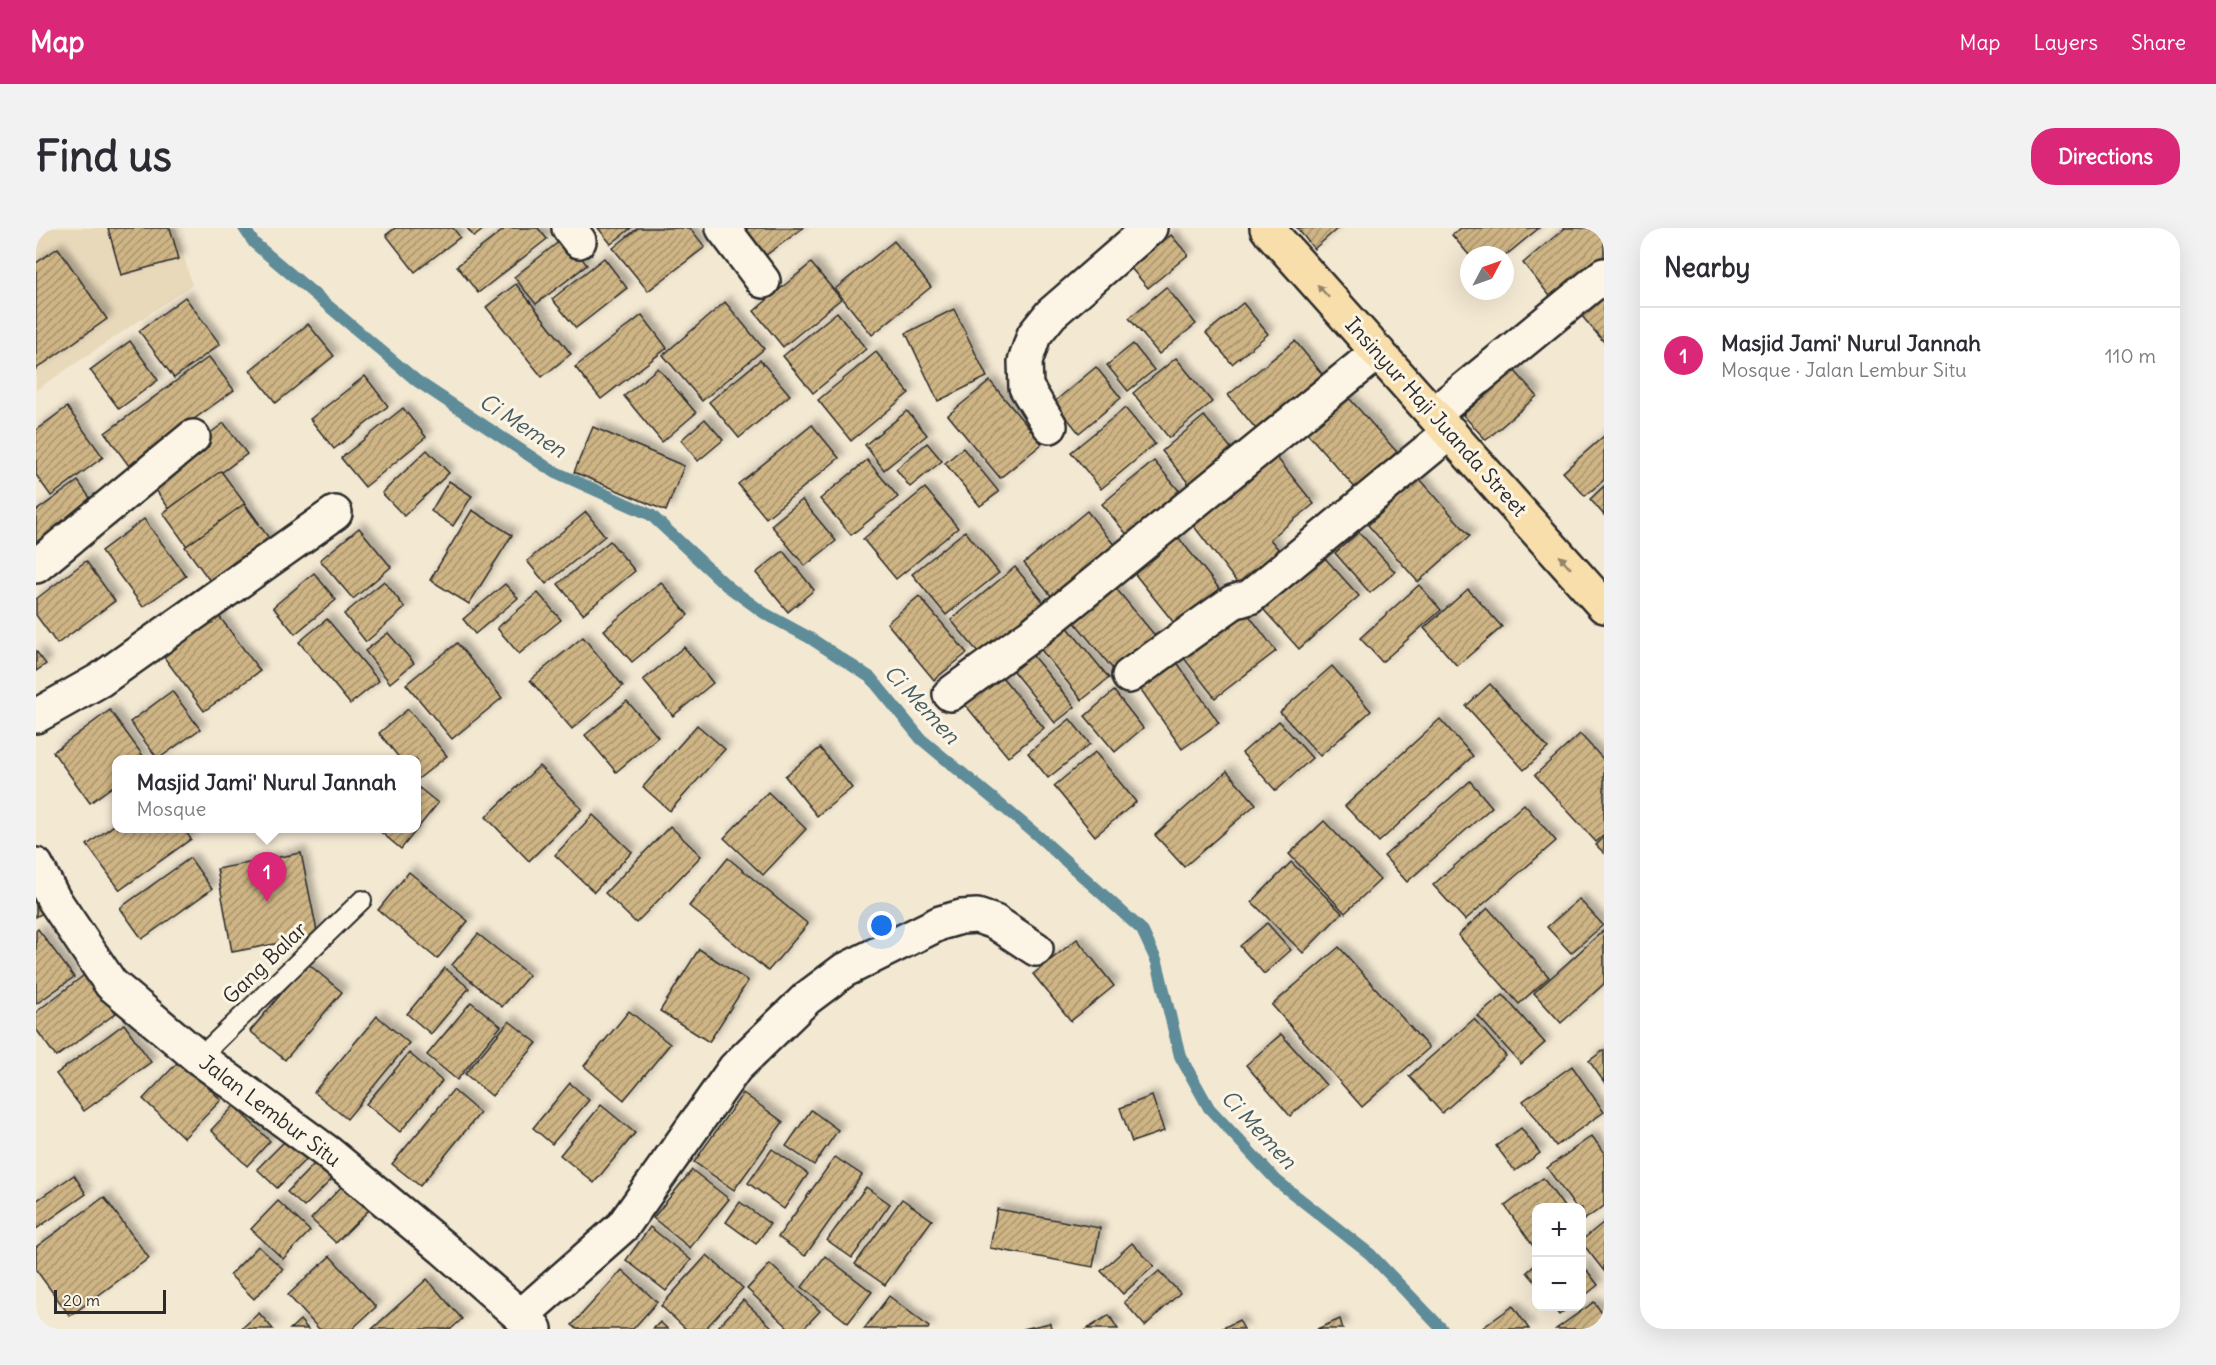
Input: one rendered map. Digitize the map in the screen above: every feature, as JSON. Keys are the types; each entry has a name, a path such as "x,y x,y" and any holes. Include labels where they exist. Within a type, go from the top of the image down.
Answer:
{"highway":[{"name":"Insinyur Haji Juanda Street","path":"1267,228 1604,606"}],"street":[{"path":"723,228 763,281"},
{"path":"1050,426 1026,387 1025,362 1034,335 1051,314 1150,228"},
{"path":"1129,676 1233,602 1250,597 1604,275"},
{"path":"950,694 1035,632 1378,352"},
{"path":"36,566 193,437"},
{"path":"36,716 100,680 335,513"},
{"name":"Jalan Lembur Situ","path":"36,865 53,898 111,984 199,1059 327,1152 528,1323"},
{"path":"528,1323 623,1226 735,1068 807,998 843,971 940,923 961,917 977,916 995,922 1036,949"}],"lane":[{"name":"Gang Balar","path":"199,1059 362,900"}],"shaded area":[{"path":"36,228 176,228 192,285 36,390"}],"building":[{"path":"108,228 170,228 179,259 121,275"},
{"path":"395,228 453,228 460,237 415,272 386,235"},
{"path":"467,228 485,228 474,237"},
{"path":"506,228 538,228 547,239 478,293 457,266"},
{"path":"598,228 631,228 611,244"},
{"path":"638,228 690,228 705,247 648,291 613,248"},
{"path":"727,228 803,228 754,264"},
{"path":"1297,228 1338,228 1314,249"},
{"path":"1461,228 1539,228 1514,249 1514,246 1461,246 1452,235"},
{"path":"1565,228 1604,228 1604,259 1554,301 1523,263"},
{"path":"1171,235 1188,255 1148,288 1130,267"},
{"path":"565,237 587,265 536,304 514,277"},
{"path":"894,241 931,287 872,335 835,289"},
{"path":"58,248 107,319 36,369 36,263"},
{"path":"604,258 627,288 576,328 552,299"},
{"path":"811,263 841,299 783,347 754,311"},
{"path":"516,284 571,354 542,377 486,307"},
{"path":"1166,287 1196,324 1159,354 1129,318"},
{"path":"1604,296 1604,342 1581,315"},
{"path":"185,297 220,344 174,378 139,331"},
{"path":"725,302 764,349 702,401 663,355"},
{"path":"1243,303 1268,334 1232,364 1206,333"},
{"path":"954,309 987,377 938,401 906,333"},
{"path":"837,312 866,349 813,393 783,356"},
{"path":"642,315 667,348 601,399 575,367"},
{"path":"308,324 334,356 276,403 250,370"},
{"path":"130,341 158,380 119,409 90,370"},
{"path":"1295,341 1332,386 1265,440 1228,395"},
{"path":"1133,344 1154,370 1128,391 1107,365"},
{"path":"876,352 909,393 851,441 818,400"},
{"path":"209,357 234,390 129,466 105,433"},
{"path":"1176,358 1212,402 1169,438 1133,393"},
{"path":"760,360 790,395 739,438 709,402"},
{"path":"1096,367 1121,398 1079,433 1054,402"},
{"path":"658,368 696,413 662,442 624,396"},
{"path":"1514,370 1537,396 1486,440 1463,415"},
{"path":"365,376 388,406 334,449 310,419"},
{"path":"990,381 1042,444 1000,478 948,415"},
{"path":"1341,389 1404,460 1363,497 1300,425"},
{"path":"67,407 103,457 51,496 36,475 36,430"},
{"path":"403,408 426,437 365,487 341,458"},
{"path":"1125,408 1155,444 1101,489 1071,452"},
{"path":"907,411 927,435 884,470 865,445"},
{"path":"1204,416 1242,461 1199,496 1162,451"},
{"path":"705,419 723,440 698,461 681,440"},
{"path":"224,423 247,454 170,510 148,479"},
{"path":"812,425 839,458 766,518 738,484"},
{"path":"593,427 684,466 666,511 574,472"},
{"path":"1604,436 1604,480 1585,496 1563,472"},
{"path":"927,443 942,461 910,487 896,469"},
{"path":"963,448 999,492 980,506 945,463"},
{"path":"427,450 449,473 404,516 382,493"},
{"path":"1274,454 1314,504 1270,539 1287,560 1245,593 1189,520"},
{"path":"867,460 898,497 851,535 820,499"},
{"path":"1154,461 1186,499 1133,542 1102,504"},
{"path":"221,471 259,523 201,566 163,513"},
{"path":"1420,479 1470,536 1418,582 1368,525"},
{"path":"78,481 95,505 36,548 36,511"},
{"path":"449,481 472,496 453,526 431,511"},
{"path":"1604,486 1604,515 1590,499"},
{"path":"925,488 958,528 896,579 863,539"},
{"path":"802,500 836,541 805,566 771,525"},
{"path":"244,504 277,549 218,592 185,547"},
{"path":"472,510 512,535 469,604 430,580"},
{"path":"1087,511 1119,551 1057,603 1024,563"},
{"path":"586,512 605,536 546,584 527,561"},
{"path":"144,519 186,576 143,607 101,551"},
{"path":"359,528 391,567 353,599 320,560"},
{"path":"965,531 999,573 946,615 912,574"},
{"path":"1174,532 1222,592 1178,628 1130,568"},
{"path":"1359,532 1395,572 1370,593 1335,553"},
{"path":"610,541 635,571 583,614 558,584"},
{"path":"1315,547 1359,596 1299,649 1255,600"},
{"path":"783,551 814,590 788,612 756,573"},
{"path":"86,561 115,601 57,644 36,615 36,599"},
{"path":"1015,567 1046,605 982,657 951,620"},
{"path":"314,573 336,600 295,634 273,607"},
{"path":"1109,580 1157,638 1116,673 1068,614"},
{"path":"384,581 405,608 366,642 344,614"},
{"path":"661,582 688,615 632,662 604,630"},
{"path":"505,584 518,598 475,634 463,619"},
{"path":"1419,585 1441,610 1382,662 1360,638"},
{"path":"1468,589 1502,627 1457,666 1424,628"},
{"path":"538,593 561,620 519,654 497,628"},
{"path":"919,596 967,653 934,680 887,623"},
{"path":"1241,605 1276,651 1215,698 1179,652"},
{"path":"216,612 260,671 204,711 160,652"},
{"path":"327,619 379,681 350,704 299,642"},
{"path":"1065,624 1109,678 1082,700 1038,646"},
{"path":"388,633 414,663 390,683 365,651"},
{"path":"583,637 623,686 572,729 530,680"},
{"path":"457,643 502,698 452,739 406,684"},
{"path":"1023,644 1075,707 1055,723 1004,660"},
{"path":"684,647 713,683 673,716 643,680"},
{"path":"36,651 46,664 36,671"},
{"path":"1172,655 1219,723 1182,749 1135,681"},
{"path":"993,666 1044,728 1008,757 958,696"},
{"path":"1332,666 1371,711 1320,756 1280,712"},
{"path":"1490,684 1548,748 1524,770 1466,706"},
{"path":"172,691 200,729 164,755 155,755 130,722"},
{"path":"1114,691 1143,728 1115,752 1085,716"},
{"path":"627,701 658,737 616,772 585,735"},
{"path":"408,709 447,756 421,777 421,755 397,755 379,733"},
{"path":"110,710 142,755 112,755 112,787 90,803 53,752"},
{"path":"1070,719 1090,744 1048,778 1028,753"},
{"path":"1440,719 1473,756 1379,842 1345,806"},
{"path":"1279,721 1312,758 1276,791 1242,753"},
{"path":"697,725 725,749 670,811 643,787"},
{"path":"1580,734 1604,760 1604,835 1596,842 1535,775"},
{"path":"820,748 852,788 817,816 785,776"},
{"path":"1095,752 1136,802 1095,836 1054,786"},
{"path":"539,766 582,809 529,861 486,817"},
{"path":"1227,771 1256,804 1184,867 1155,835"},
{"path":"1470,781 1492,807 1407,882 1384,856"},
{"path":"421,789 438,803 421,824"},
{"path":"768,792 806,829 763,875 724,838"},
{"path":"1524,804 1556,841 1465,920 1433,885"},
{"path":"593,815 632,852 594,892 555,855"},
{"path":"1324,821 1380,880 1345,913 1289,854"},
{"path":"670,826 701,856 636,923 605,893"},
{"path":"112,827 112,833 187,833 191,839 120,890 87,845"},
{"path":"382,833 414,833 401,849"},
{"path":"1604,837 1604,853 1596,845"},
{"path":"301,853 318,936 232,952 217,869"},
{"path":"190,858 212,889 142,939 120,908"},
{"path":"728,858 808,924 768,971 689,906"},
{"path":"1291,862 1342,913 1303,953 1252,902"},
{"path":"409,872 468,921 437,959 378,910"},
{"path":"36,889 48,910 36,917"},
{"path":"1579,899 1603,925 1571,953 1547,927"},
{"path":"1488,908 1549,977 1519,1004 1458,935"},
{"path":"1267,923 1291,950 1264,974 1240,946"},
{"path":"38,929 74,977 36,1004 36,931"},
{"path":"1604,930 1604,984 1561,1023 1534,993"},
{"path":"478,934 529,975 502,1007 452,965"},
{"path":"1077,939 1114,986 1071,1021 1033,974"},
{"path":"1339,947 1429,1048 1362,1107 1272,1005"},
{"path":"699,949 748,981 709,1042 660,1011"},
{"path":"307,963 342,992 285,1060 250,1031"},
{"path":"445,968 469,988 431,1034 407,1014"},
{"path":"87,973 116,1013 56,1057 36,1029 36,1012"},
{"path":"1503,995 1545,1043 1521,1064 1478,1016"},
{"path":"471,1002 501,1026 457,1080 427,1055"},
{"path":"629,1011 670,1044 624,1100 584,1066"},
{"path":"377,1016 409,1043 347,1119 314,1092"},
{"path":"1474,1019 1506,1056 1442,1113 1409,1076"},
{"path":"509,1021 537,1043 492,1096 465,1074"},
{"path":"124,1024 151,1062 84,1111 56,1074"},
{"path":"1281,1034 1326,1085 1290,1116 1246,1065"},
{"path":"1604,1050 1604,1082 1589,1061"},
{"path":"409,1053 442,1081 400,1132 366,1104"},
{"path":"180,1060 221,1100 184,1138 143,1099"},
{"path":"1572,1066 1604,1112 1556,1146 1523,1101"},
{"path":"570,1083 589,1100 552,1144 533,1128"},
{"path":"453,1090 480,1113 420,1186 392,1164"},
{"path":"743,1093 783,1122 734,1190 694,1162"},
{"path":"1152,1096 1164,1131 1132,1142 1120,1108"},
{"path":"601,1105 635,1133 594,1183 560,1155"},
{"path":"234,1106 270,1141 247,1166 211,1130"},
{"path":"811,1110 838,1130 814,1165 786,1146"},
{"path":"1521,1128 1540,1153 1515,1171 1496,1146"},
{"path":"1592,1136 1604,1153 1604,1206 1586,1219 1586,1203 1572,1203 1547,1168"},
{"path":"288,1138 308,1157 277,1188 257,1169"},
{"path":"772,1149 808,1174 784,1209 748,1183"},
{"path":"835,1157 862,1175 805,1256 778,1237"},
{"path":"316,1162 333,1178 304,1207 287,1192"},
{"path":"692,1170 729,1199 690,1248 653,1218"},
{"path":"74,1175 86,1194 36,1229 36,1201"},
{"path":"1543,1178 1561,1203 1532,1203 1532,1245 1505,1206"},
{"path":"344,1184 370,1209 336,1243 311,1219"},
{"path":"866,1187 890,1204 852,1258 827,1240"},
{"path":"104,1197 149,1258 70,1316 36,1270 36,1247"},
{"path":"902,1199 932,1220 885,1285 855,1264"},
{"path":"278,1201 310,1231 283,1259 251,1229"},
{"path":"740,1202 770,1224 756,1244 726,1222"},
{"path":"997,1209 1100,1228 1093,1267 990,1248"},
{"path":"1604,1222 1604,1271 1586,1248 1586,1237"},
{"path":"650,1227 691,1260 666,1291 626,1260"},
{"path":"1132,1243 1154,1266 1123,1294 1101,1271"},
{"path":"258,1246 283,1269 254,1299 230,1275"},
{"path":"707,1255 743,1288 705,1329 686,1329 661,1306"},
{"path":"330,1256 376,1307 352,1329 319,1329 288,1295"},
{"path":"825,1256 872,1292 848,1323 802,1287"},
{"path":"770,1264 820,1311 803,1329 790,1329 747,1289"},
{"path":"1532,1268 1532,1278 1527,1272"},
{"path":"1586,1269 1598,1285 1586,1295"},
{"path":"622,1270 657,1302 633,1329 577,1329 572,1325"},
{"path":"1159,1271 1180,1293 1145,1326 1124,1302"},
{"path":"427,1279 462,1319 451,1329 372,1329"},
{"path":"889,1296 929,1327 928,1329 864,1329"},
{"path":"743,1300 774,1329 716,1329"},
{"path":"1594,1302 1604,1316 1604,1329 1556,1329 1581,1311 1586,1311 1586,1308"},
{"path":"1513,1306 1529,1329 1481,1329"},
{"path":"259,1313 273,1329 241,1329"},
{"path":"1109,1315 1118,1329 1087,1329"},
{"path":"1340,1319 1343,1329 1317,1329"},
{"path":"300,1320 308,1329 290,1329"},
{"path":"1239,1320 1244,1329 1221,1329"},
{"path":"660,1322 668,1329 653,1329"},
{"path":"1050,1323 1051,1329 1023,1329"}],"waterway":[{"name":"Ci Memen","path":"244,228 254,243 417,381 551,470 651,515 727,586 764,613 810,638 871,678 921,739 1037,835 1142,930 1157,962 1180,1056 1209,1108 1277,1181 1370,1254 1442,1329"}],"place":[{"name":"Masjid Jami' Nurul Jannah","path":"267,902"}]}
